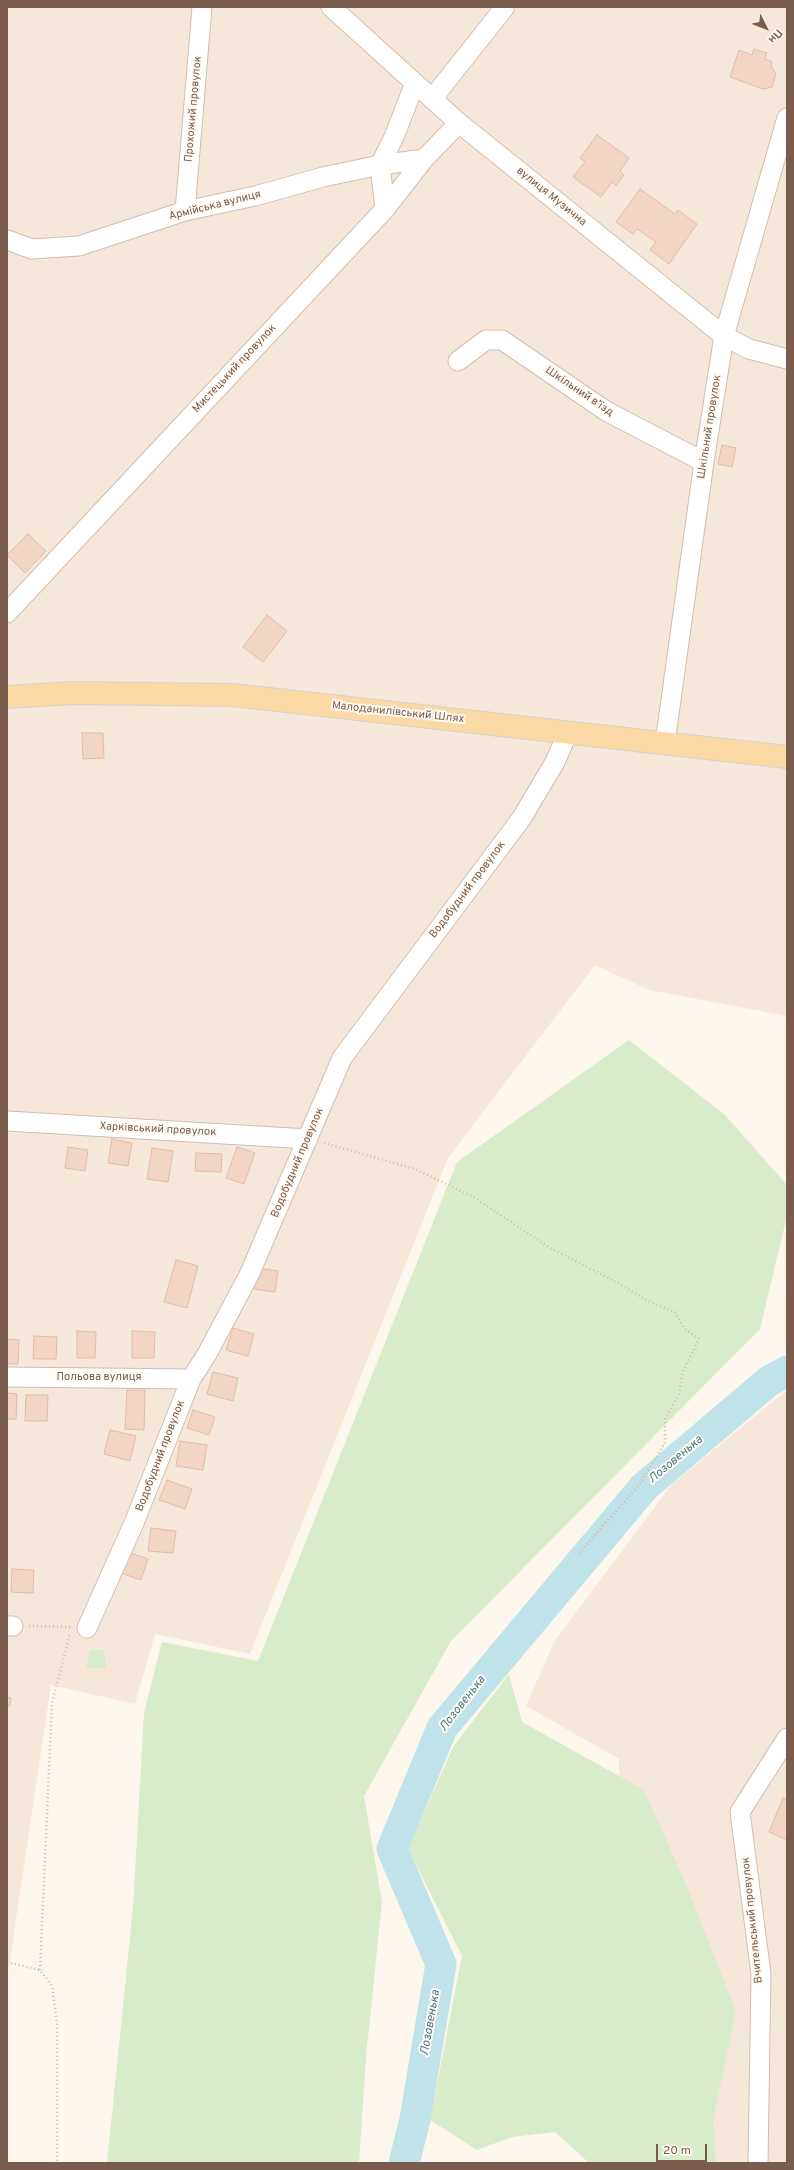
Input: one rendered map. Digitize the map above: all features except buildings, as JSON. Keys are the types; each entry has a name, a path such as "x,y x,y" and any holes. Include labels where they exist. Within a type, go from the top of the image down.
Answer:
{"main road":[{"name":"Малоданилівський Шлях","path":"7,697 73,693 233,695 787,757"}],"street":[{"name":"Прохожий провулок","path":"185,211 202,7"},
{"name":"вулиця Музична","path":"331,7 459,123 724,336 749,349 787,360"},
{"path":"432,99 505,7"},
{"path":"385,209 380,165 394,137 415,83"},
{"name":"Шкільний провулок","path":"665,743 704,462 724,336 787,118"},
{"name":"Мистецький провулок","path":"7,613 385,209 424,160 459,123"},
{"name":"Армійська вулиця","path":"7,240 32,248 79,246 185,211 255,196 323,177 380,165 424,160"},
{"name":"Шкільний в’їзд","path":"458,361 486,340 502,340 606,412 704,462"},
{"name":"Водобудний провулок","path":"79,1627 134,1523 191,1379 207,1354 249,1275 342,1058 521,819 555,762 568,732"},
{"name":"Харківський провулок","path":"7,1121 308,1139"},
{"name":"Польова вулиця","path":"7,1378 191,1379"},
{"name":"Вчительський провулок","path":"758,2163 761,1974 740,1812 787,1738"}],"path":[{"path":"308,1139 415,1169 472,1196 550,1248 609,1278 650,1302 675,1312 684,1328 699,1339 683,1371 679,1394 665,1419 665,1443 639,1486 579,1553"},
{"path":"10,1626 79,1627 52,1703 40,1970 52,1986 57,2022 57,2163"},
{"path":"7,1962 40,1970"}],"shaded area":[{"path":"7,7 787,7 787,1016 649,990 595,965 448,1158 250,1654 155,1634 135,1704 51,1685 7,1980"},
{"path":"787,1390 787,2163 624,2163 619,1759 526,1706 554,1642 672,1484"}],"green space":[{"path":"629,1040 725,1115 787,1185 787,1216 760,1329 451,1641 364,1796 382,1902 366,2057 359,2163 107,2163 133,1908 144,1713 162,1642 258,1661 457,1162"},
{"path":"90,1650 104,1650 106,1669 86,1667"},
{"path":"509,1674 522,1722 644,1790 685,1882 736,2011 713,2120 716,2163 589,2163 555,2132 512,2137 477,2150 430,2120 462,1956 408,1849 453,1747"}],"waterway":[{"name":"Лозовенька","path":"404,2163 415,2119 441,1964 392,1849 442,1728 644,1487 769,1381 787,1371"}]}
